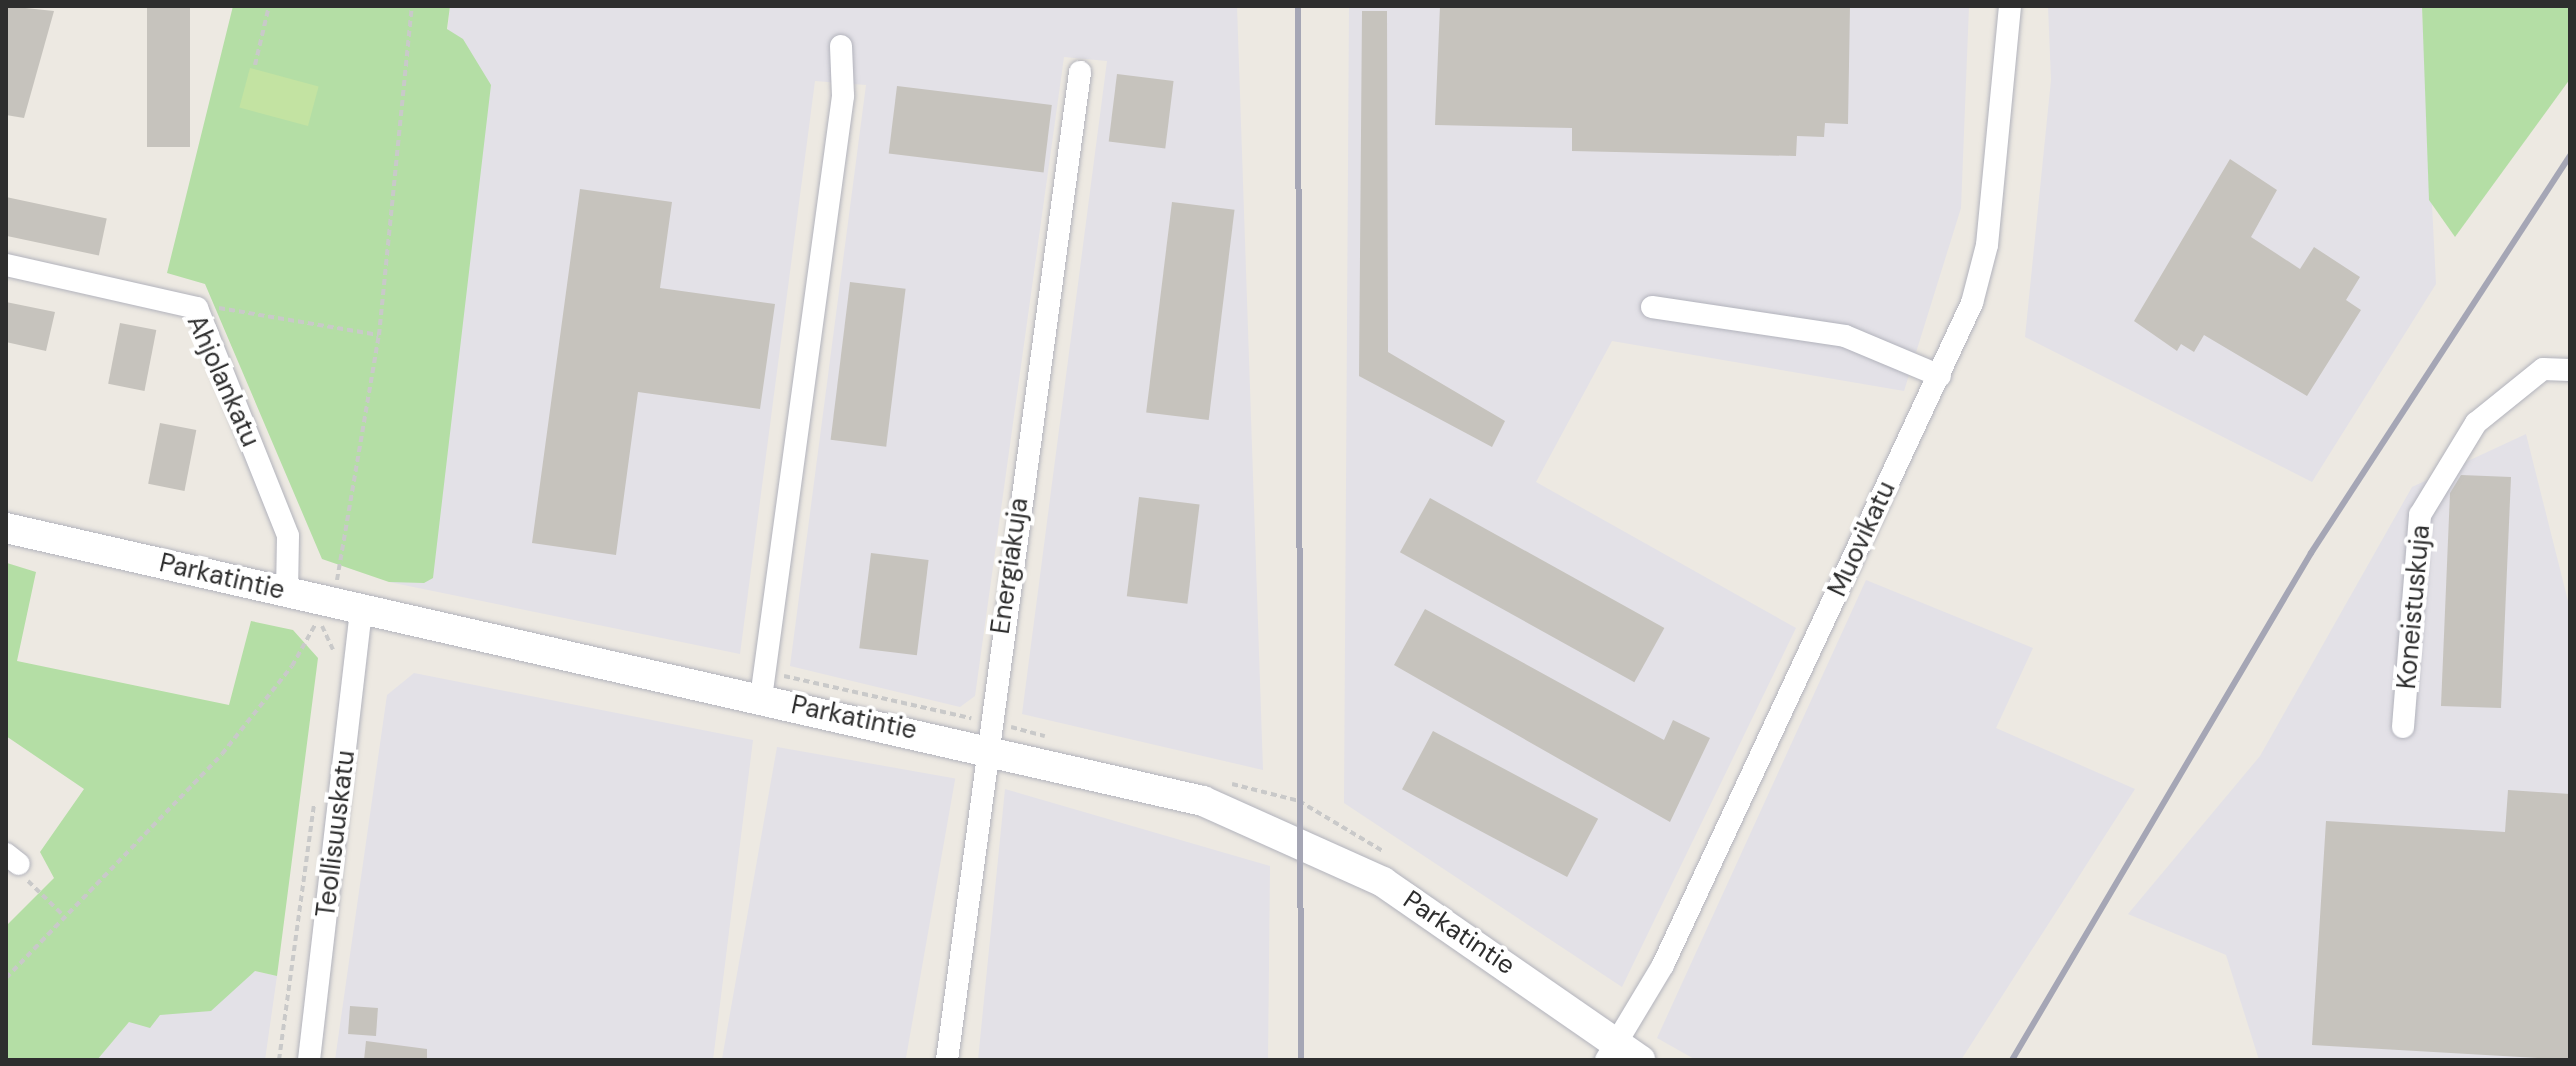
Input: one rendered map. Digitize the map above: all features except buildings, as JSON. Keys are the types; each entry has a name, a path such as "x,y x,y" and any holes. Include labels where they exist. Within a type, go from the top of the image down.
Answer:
{"street":[{"name":"Muovikatu","path":"1621,1054 1940,376 1987,245 2010,6"},
{"path":"761,698 843,96 841,46"},
{"name":"Energiakuja","path":"947,1060 986,747 1080,72"},
{"name":"Ahjolankatu","path":"6,265 197,308 288,536 287,591"},
{"path":"1652,307 1845,336 1940,376"},
{"name":"Koneistuskuja","path":"2403,727 2420,515 2476,423 2543,369 2570,370"},
{"name":"Parkatintie","path":"6,528 986,747 1203,801 1336,855 1621,1054"},
{"name":"Teollisuuskatu","path":"309,1060 361,609"}],"path":[{"path":"255,65 269,6"},
{"path":"336,582 379,335 412,6"},
{"path":"197,308 236,307 379,335"},
{"path":"6,978 222,754 292,666 317,621 335,657"},
{"path":"279,1060 316,794"},
{"path":"13,859 64,916"}],"shaded area":[{"path":"450,6 1237,6 1263,770 1022,714 1107,61 1064,57 975,696 960,707 790,666 866,85 815,81 740,654 389,582"},
{"path":"1349,6 1969,6 1961,208 1904,391 1612,341 1536,482 1796,628 1622,987 1344,803"},
{"path":"2048,6 2422,6 2436,284 2312,482 2025,337 2051,80"},
{"path":"2526,434 2570,609 2570,1060 2259,1060 2226,955 2128,914 2260,756 2412,487"},
{"path":"1866,580 2033,648 1996,728 2135,789 1961,1060 1696,1060 1657,1038"},
{"path":"414,673 753,740 713,1060 335,1060 387,695"},
{"path":"777,747 955,778 906,1060 722,1058"},
{"path":"1005,789 1270,866 1268,1060 978,1060"},
{"path":"185,955 277,976 265,1060 97,1060"}],"green space":[{"path":"233,6 450,6 447,29 463,39 491,85 433,578 424,583 389,582 322,559 205,284 167,273"},
{"path":"2422,6 2570,6 2570,79 2455,237 2429,200"},
{"path":"250,68 319,86 308,126 239,108"},
{"path":"7,563 36,572 17,661 229,705 251,621 293,630 318,658 277,976 255,971 211,1011 160,1015 150,1028 129,1022 97,1060 6,1060 6,926 54,878 40,852 84,789 6,736"}],"railway":[{"path":"1298,6 1301,1060"},
{"path":"2012,1060 2311,553 2570,156"}]}
